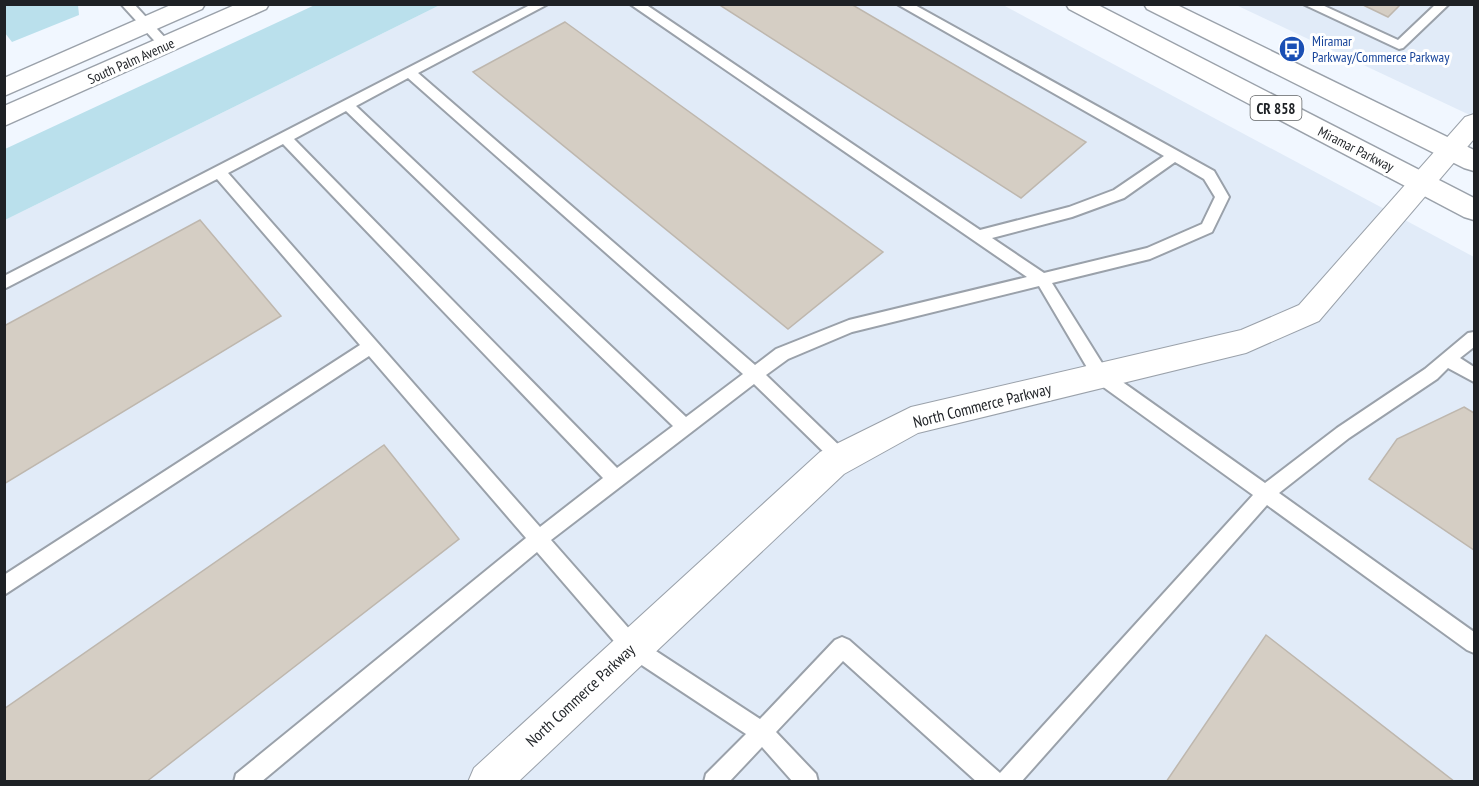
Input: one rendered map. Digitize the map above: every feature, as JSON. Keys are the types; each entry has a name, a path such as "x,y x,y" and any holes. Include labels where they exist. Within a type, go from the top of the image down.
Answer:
{"main road":[{"name":"South Palm Avenue","path":"4,88 194,4"},
{"name":"South Palm Avenue","path":"4,117 258,4"},
{"name":"Miramar Parkway","path":"1077,4 1474,210"},
{"name":"CR 858","path":"1155,4 1463,155"}],"street":[{"name":"North Commerce Parkway","path":"488,782 632,646 832,464 910,421 1246,341 1309,313 1423,183 1463,155 1474,123"}],"lane":[{"path":"127,4 165,45"},
{"path":"4,283 542,4"},
{"path":"636,4 1043,280 1101,376 1474,643"},
{"path":"244,782 539,539 783,354 849,326 1150,253 1207,228 1222,196 1209,176 903,4"},
{"path":"1309,4 1399,45 1443,4"},
{"path":"410,72 755,375 841,458"},
{"path":"347,105 686,427"},
{"path":"285,138 616,479"},
{"path":"978,236 1072,212 1119,194 1174,156"},
{"path":"219,172 632,646 762,732 808,782"},
{"path":"1006,782 1266,494 1343,433 1431,374 1447,358 1474,338"},
{"path":"4,586 371,346"},
{"path":"1447,358 1474,375"},
{"path":"714,782 842,647 994,782"}],"shaded area":[{"path":"440,5 1003,5 1474,257 1474,781 5,782 5,220"},
{"path":"1236,5 1474,5 1474,117"}],"water":[{"path":"317,4 440,5 5,220 5,149"},
{"path":"4,5 78,5 79,15 12,42 5,33"}],"building":[{"path":"718,4 851,4 1086,142 1021,198"},
{"path":"1361,4 1401,4 1388,17"},
{"path":"565,22 883,252 788,329 473,72"},
{"path":"200,220 281,316 4,484 4,326"},
{"path":"1464,407 1474,413 1474,550 1369,479 1397,439"},
{"path":"384,445 459,539 146,782 4,782 4,709"},
{"path":"1266,635 1455,782 1166,782"}],"place":[{"name":"Miramar Parkway/Commerce Parkway","path":"1292,49"}]}
